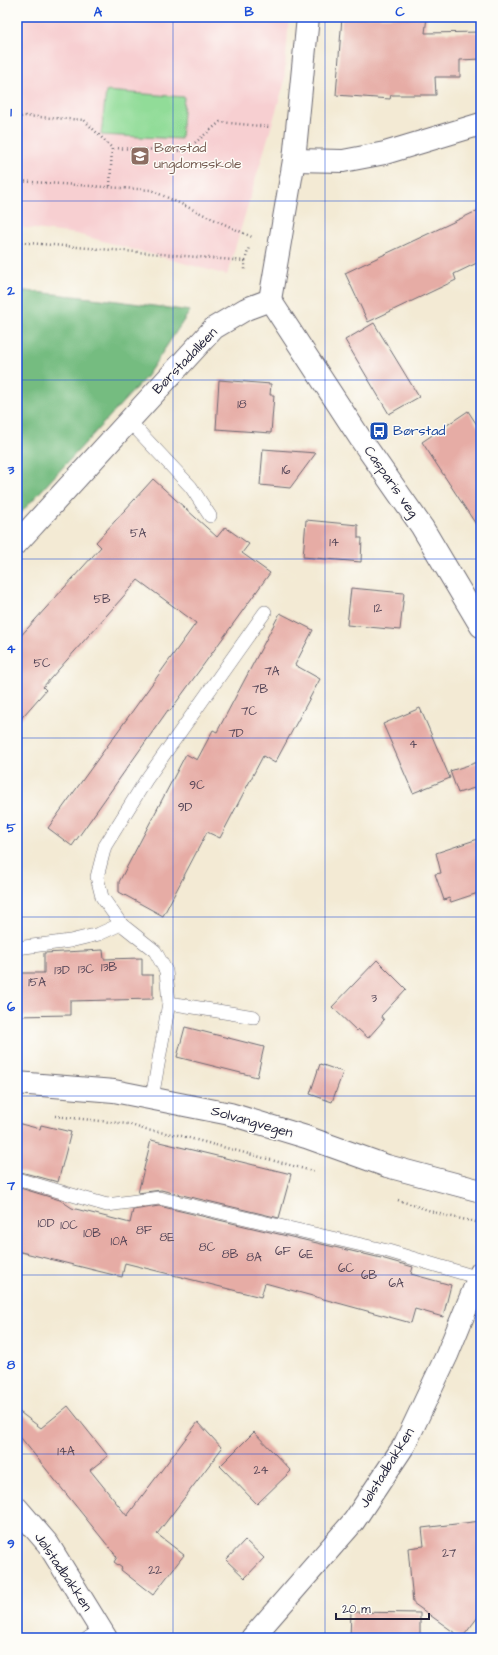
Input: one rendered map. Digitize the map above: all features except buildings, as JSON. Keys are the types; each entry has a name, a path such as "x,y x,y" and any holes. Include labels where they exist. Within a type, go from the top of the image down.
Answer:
{"street":[{"path":"270,300 294,160 308,17"},
{"path":"294,160 343,161 378,155 481,124"},
{"name":"Børstadalléen","path":"17,543 214,328 246,308 270,300"},
{"name":"Casparis veg","path":"270,300 362,441 422,527 481,626"},
{"name":"Solvangvegen","path":"17,1083 114,1091 230,1114 306,1137 387,1166 481,1191"},
{"name":"Jølstadbakken","path":"252,1638 354,1521 405,1444 446,1355 480,1275"},
{"name":"Jølstadbakken","path":"17,1508 48,1544 99,1635"}],"lane":[{"path":"129,421 191,487 210,516"},
{"path":"152,1098 169,1003 166,971 155,951 121,924 102,897 97,876 105,846 146,780 264,612"},
{"path":"17,948 85,938 99,934 121,924"},
{"path":"169,1003 254,1017"},
{"path":"17,1179 107,1204 160,1198 388,1251 480,1275"}],"path":[{"path":"17,118 24,116 84,120 112,148 185,151 220,122 270,127"},
{"path":"110,186 112,148"},
{"path":"17,181 110,186 151,190 252,237"},
{"path":"17,242 245,261 246,308"},
{"path":"50,1115 128,1124 146,1130 178,1135 317,1172"},
{"path":"391,1197 443,1215 481,1223"}],"shaded area":[{"name":"Børstad ungdomsskole","path":"17,17 289,17 284,84 227,275 77,234 17,227"}],"green space":[{"path":"106,91 184,97 181,139 101,135"},
{"path":"17,290 110,300 190,311 146,377 17,517"}],"place":[{"name":"Børstad ungdomsskole","path":"140,156"},
{"name":"Børstad","path":"379,431"}]}
